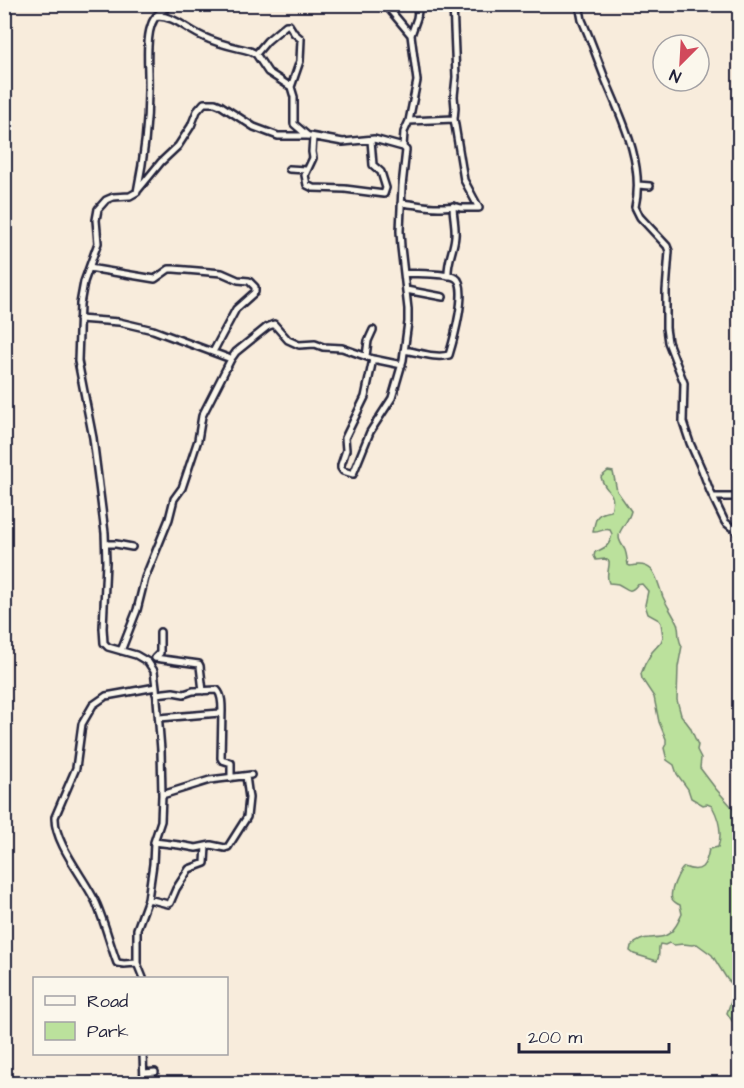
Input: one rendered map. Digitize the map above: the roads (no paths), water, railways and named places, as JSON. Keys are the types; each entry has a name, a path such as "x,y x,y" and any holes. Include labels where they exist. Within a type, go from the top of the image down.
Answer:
{"street":[{"path":"137,192 145,148 150,28 156,16 173,4"},
{"path":"385,4 411,35"},
{"path":"373,359 365,397 345,438 346,450 341,465 343,471 353,474 370,432 392,398 402,365 408,322 401,247 401,203 405,150 403,147 404,132 410,121 417,81 411,35 419,4"},
{"path":"401,203 479,209 465,180 454,119 456,77 453,4"},
{"path":"579,4 582,20 628,137 635,161 638,185 635,207 640,217 669,251 666,299 668,342 684,383 683,422 725,522 740,534"},
{"path":"156,16 170,17 206,38 256,54 268,72 291,87"},
{"path":"256,54 286,25 290,25 294,33 301,38 300,61 291,87 294,97 294,124 310,136 313,158 306,170 307,185 313,188 384,194 386,188 381,172 374,165 371,140"},
{"path":"142,977 137,963 137,930 148,899 154,842 161,821 159,718 154,671 148,662 136,655 108,647 104,642 106,544 93,438 78,361 81,294 98,243 96,220 98,209 106,200 113,197 130,196 137,192 161,162 178,147 197,111 204,103 220,105 246,123 269,134 290,137 310,136 344,142 371,140 403,147"},
{"path":"410,121 454,119"},
{"path":"289,169 306,170"},
{"path":"638,185 650,186"},
{"path":"448,276 448,265 455,236 453,206"},
{"path":"89,268 154,279 169,269 185,269 222,273 238,280 249,281 255,287 255,292 236,309 213,352"},
{"path":"404,273 448,276 458,280 461,299 449,355 404,350"},
{"path":"406,290 443,297"},
{"path":"79,319 121,322 153,330 231,359"},
{"path":"121,651 137,610 145,578 169,519 174,499 182,489 198,440 202,416 239,348 274,324 288,340 299,345 315,344 321,347 336,347 373,359 402,365"},
{"path":"366,356 368,341 373,330"},
{"path":"713,497 734,497 740,500"},
{"path":"106,544 132,547"},
{"path":"148,662 160,653 160,632"},
{"path":"155,658 198,663 203,691"},
{"path":"137,963 117,963 98,905 63,845 55,824 55,817 76,768 82,724 93,705 106,696 156,690 183,694 218,691 222,711 221,758 231,763 231,778"},
{"path":"159,718 201,716 222,711"},
{"path":"154,842 196,848 228,847 246,820 249,776 210,780 162,795"},
{"path":"148,899 170,903 189,869 205,863 206,846"},
{"path":"143,1055 144,1083"},
{"path":"144,1073 155,1072"}]}
